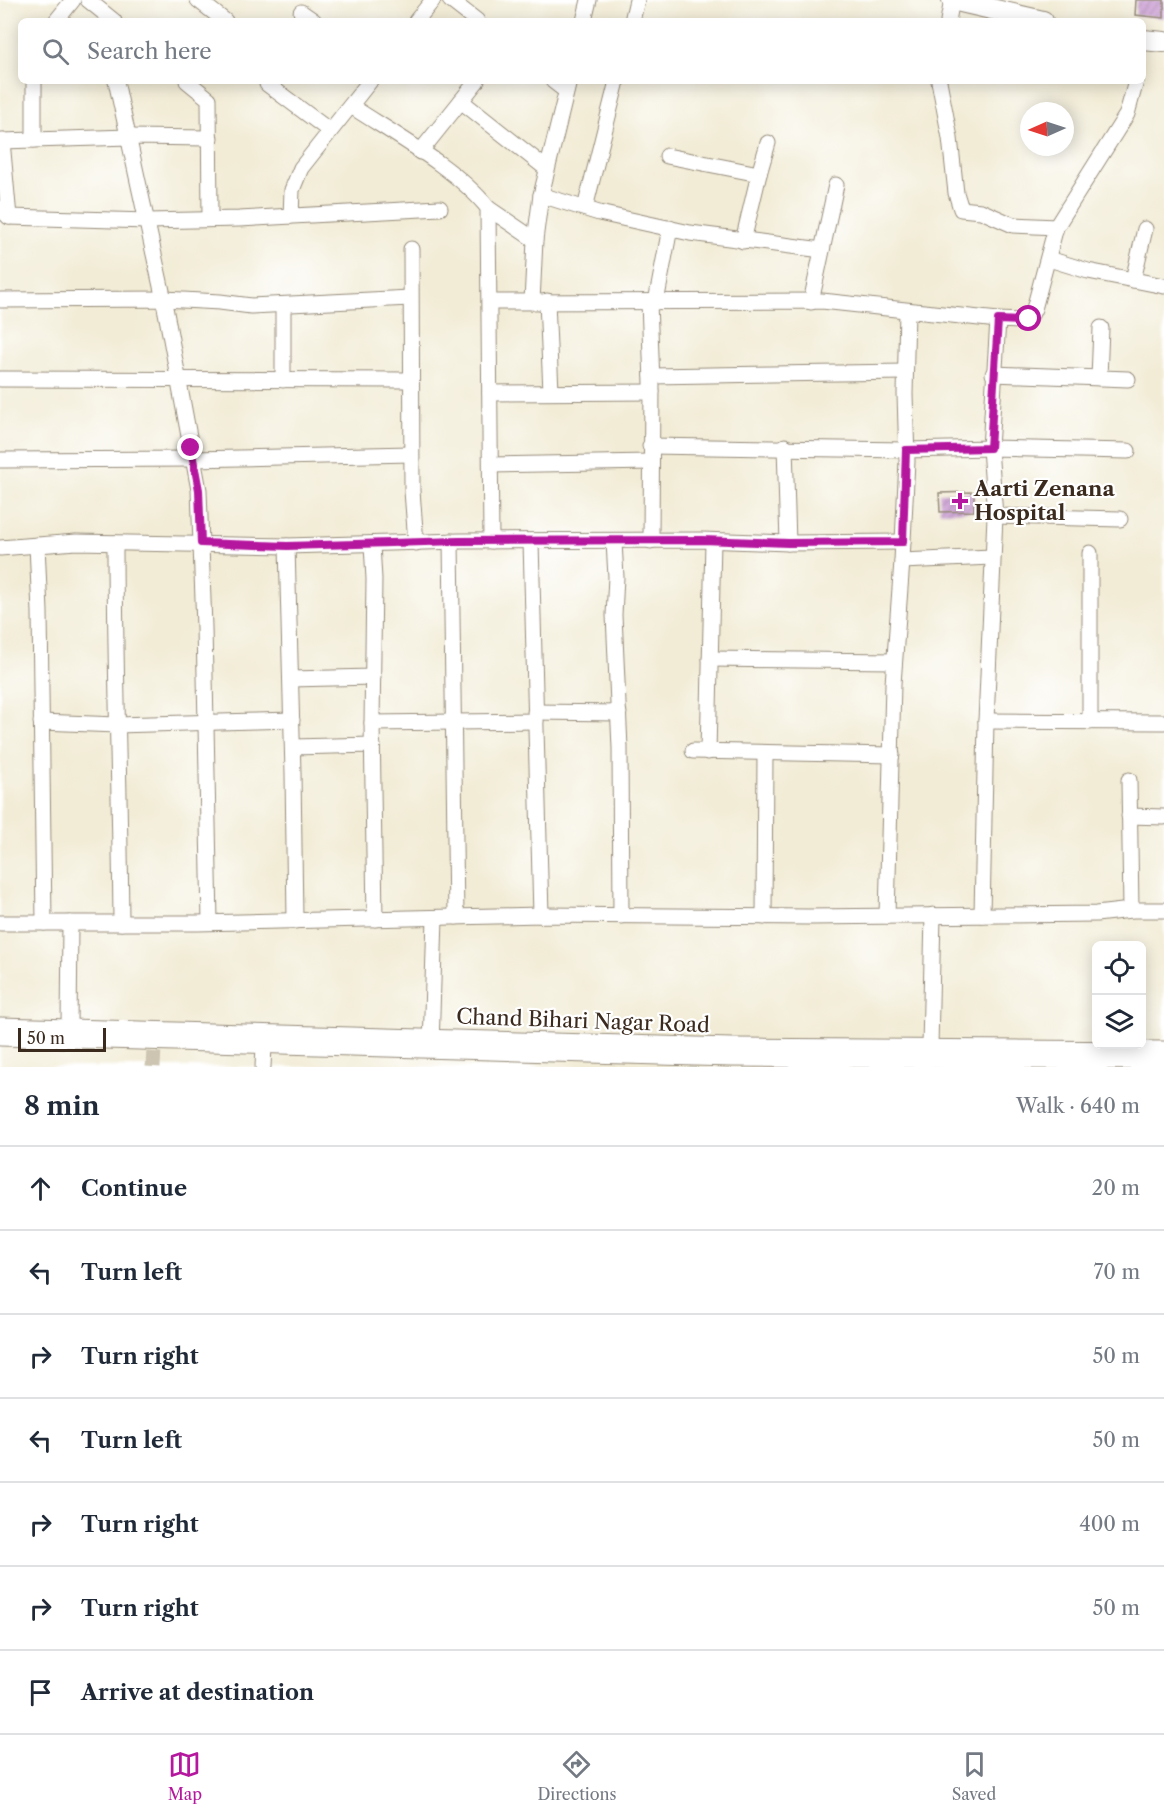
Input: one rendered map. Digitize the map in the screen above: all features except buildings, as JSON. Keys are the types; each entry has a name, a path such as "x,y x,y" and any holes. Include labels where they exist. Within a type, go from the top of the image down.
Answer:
{"main road":[{"path":"952,0 1030,18"},
{"path":"1146,41 1164,42"}],"street":[{"path":"58,18 73,0"},
{"path":"88,0 100,10"},
{"path":"198,0 221,18"},
{"path":"450,0 473,18"},
{"path":"633,18 638,0"},
{"path":"949,18 952,0"},
{"path":"585,18 588,1"},
{"path":"418,18 426,3"},
{"path":"34,84 34,140"},
{"path":"117,84 164,299 199,490 210,922"},
{"path":"192,84 209,99 210,219"},
{"path":"267,84 330,131"},
{"path":"291,216 292,190 301,168 368,84"},
{"path":"420,152 475,84"},
{"path":"585,208 616,84"},
{"path":"940,84 950,138 956,193 961,209 981,211 1013,225 1056,227"},
{"path":"490,302 734,300 811,302 998,320 1029,319 1049,259 1056,227 1127,114 1135,84"},
{"path":"551,392 535,240 541,195 567,86"},
{"path":"461,101 547,169"},
{"path":"351,106 458,177 477,194 488,208 535,240"},
{"path":"210,138 129,137 2,141 4,213 148,221 440,208"},
{"path":"743,241 768,143"},
{"path":"667,156 759,174"},
{"path":"811,302 837,185"},
{"path":"541,195 670,228 743,241 822,250"},
{"path":"488,208 491,542"},
{"path":"651,541 653,302 670,228"},
{"path":"1133,280 1145,229"},
{"path":"411,249 411,454 416,543"},
{"path":"1049,259 1088,271 1164,286"},
{"path":"0,300 164,299 251,306 410,298"},
{"path":"283,305 283,380"},
{"path":"887,916 894,661 903,542 907,311"},
{"path":"982,915 986,721 995,516 990,448 998,320"},
{"path":"1099,378 1101,328"},
{"path":"490,393 551,392 652,384 905,372"},
{"path":"993,374 1128,379"},
{"path":"0,379 411,380"},
{"path":"650,446 1128,451"},
{"path":"785,447 788,543"},
{"path":"0,460 193,459 411,454"},
{"path":"491,465 650,462"},
{"path":"995,516 1120,519"},
{"path":"712,541 710,659 700,752 892,755"},
{"path":"0,548 76,542 287,546 451,542 903,542"},
{"path":"451,542 456,917"},
{"path":"531,542 541,915"},
{"path":"614,542 621,916"},
{"path":"115,543 121,922"},
{"path":"372,544 375,919"},
{"path":"37,545 44,923"},
{"path":"287,546 295,921"},
{"path":"1090,553 1090,722"},
{"path":"902,561 992,557"},
{"path":"710,659 894,661"},
{"path":"291,679 373,677"},
{"path":"372,723 454,722 619,713"},
{"path":"41,722 117,725 292,720"},
{"path":"986,721 1164,723"},
{"path":"293,747 373,745"},
{"path":"764,917 765,753"},
{"path":"1129,780 1131,910"},
{"path":"1129,816 1164,818"},
{"path":"0,923 295,921 541,915 764,917 1096,914 1131,910 1164,910"},
{"path":"930,1047 933,915"},
{"path":"431,1044 435,918"},
{"path":"69,1027 70,923"},
{"name":"Chand Bihari Nagar Road","path":"0,1024 431,1044 596,1055 978,1064 1098,1065 1164,1062"},
{"name":"Chand Bihari Nagar Road","path":"0,1038 264,1046 431,1044"},
{"path":"263,1067 264,1046"},
{"name":"Chand Bihari Nagar Road","path":"596,1055 731,1046 1164,1049"}],"tunnel":[{"path":"153,1067 155,1031"}],"place":[{"name":"Aarti Zenana Hospital","path":"960,501"}],"route":[{"path":"191,448 199,490 201,543 332,546 459,541 903,542 906,450 990,448 998,320 1029,319"}]}
